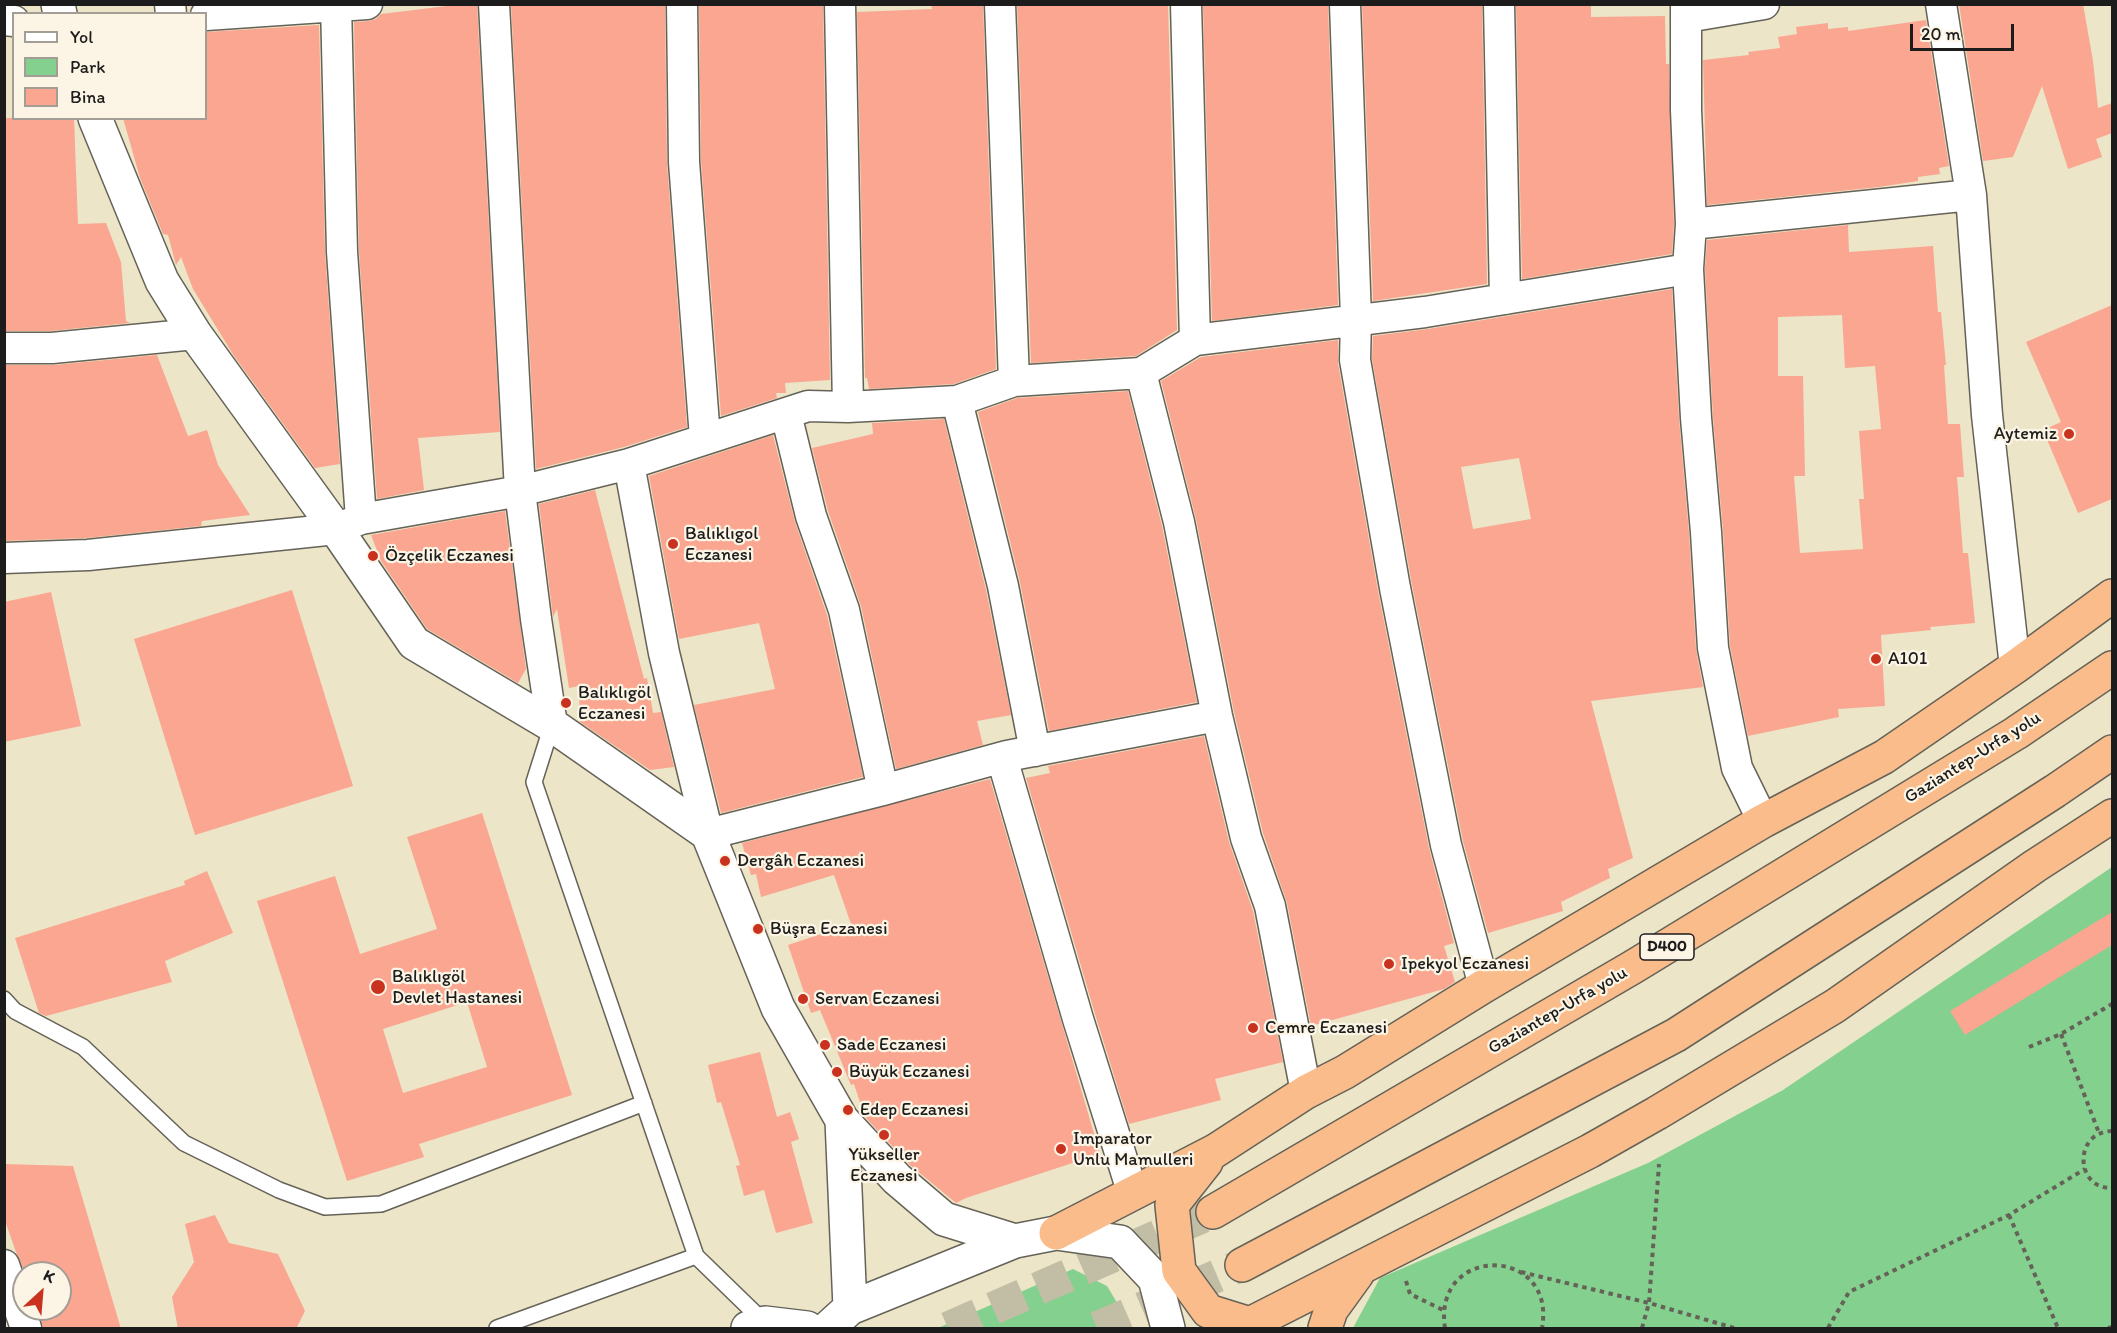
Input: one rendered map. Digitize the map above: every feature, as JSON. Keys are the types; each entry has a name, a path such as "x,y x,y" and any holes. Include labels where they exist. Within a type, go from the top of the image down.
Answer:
{"highway":[{"path":"1056,1233 1215,1151 1306,1092 1345,1072 1484,986 1763,821 1884,757 2016,667 2112,597"},
{"name":"Gaziantep-Urfa yolu","path":"1213,1212 1643,961 2016,733 2112,668"},
{"path":"1242,1265 1676,1035 2112,752"},
{"path":"1215,1151 1172,1205 1179,1271 1208,1311 1248,1327 1590,1151 1835,1006 2035,866 2112,816"},
{"path":"1325,1329 1331,1310 1362,1267"}],"street":[{"path":"207,15 367,4"},
{"path":"494,4 520,491 552,725"},
{"path":"682,4 684,162 705,438"},
{"path":"840,4 848,407"},
{"path":"1000,4 1014,381"},
{"path":"1186,4 1196,340"},
{"path":"1345,4 1356,319 1355,360 1395,588 1446,845 1484,986"},
{"path":"1499,4 1505,299"},
{"path":"1763,821 1737,768 1714,659 1696,418 1688,269 1691,224 1686,110 1687,11 1764,4"},
{"path":"1941,4 1971,195 1987,415 2016,667"},
{"path":"336,6 348,524"},
{"path":"96,120 162,281 195,334 348,524 414,643 552,725 708,834 1002,758 1217,716"},
{"path":"1691,224 1971,195"},
{"path":"4,558 88,555 348,524 520,491 629,464 808,406 848,407 957,401 1014,381 1141,373 1196,340 1425,312 1688,269"},
{"path":"4,348 52,348 195,334"},
{"path":"1141,373 1179,522 1217,716 1246,838 1270,906 1306,1092"},
{"path":"957,401 1003,586 1035,752"},
{"path":"786,414 811,516 844,610 883,790"},
{"path":"629,464 664,653 708,834 778,1008 842,1120 897,1179 944,1219 1015,1241"},
{"path":"1002,758 1078,1019 1134,1194"},
{"path":"842,1120 839,1318 1015,1241 1056,1233 1120,1242 1155,1279 1168,1329"},
{"path":"4,1265 26,1329"},
{"path":"757,1326 807,1329"}],"lane":[{"path":"552,725 534,782 696,1256 757,1326"},
{"path":"4,999 15,1011 83,1047 184,1143 279,1190 325,1207 381,1204 644,1103"},
{"path":"497,1329 696,1256"}],"path":[{"path":"2029,1047 2061,1034 2112,1004"},
{"path":"2061,1034 2099,1134"},
{"path":"2112,1131 2099,1134 2091,1139 2083,1155 2085,1169 2092,1181 2100,1186 2112,1188"},
{"path":"1642,1329 1649,1303 1659,1164"},
{"path":"1828,1329 1849,1292 2009,1215 2085,1169"},
{"path":"2009,1215 2058,1329"},
{"path":"1395,1251 1410,1294 1443,1310"},
{"path":"1445,1329 1443,1310 1448,1293 1458,1279 1472,1269 1489,1264 1506,1265 1521,1272 1649,1303 1734,1329"},
{"path":"1521,1272 1533,1282 1541,1296 1544,1312 1542,1329"}],"green space":[{"path":"2112,867 2112,1328 1353,1328 1380,1278 1648,1163 1783,1090"},
{"path":"1073,1269 1107,1286 1116,1301 1123,1328 938,1328"}],"building":[{"path":"477,4 500,432 418,438 424,490 377,499 359,251 354,22 376,19 381,14"},
{"path":"511,4 665,4 667,163 687,427 624,447 536,469"},
{"path":"699,4 823,4 830,380 785,383 786,393 776,393 777,398 721,416 701,161"},
{"path":"931,4 983,4 996,369 954,384 869,389 867,378 865,378 857,12 932,9"},
{"path":"1017,4 1168,4 1177,330 1136,356 1031,363"},
{"path":"1328,4 1338,305 1212,321 1203,6"},
{"path":"1362,4 1482,4 1487,284 1373,301"},
{"path":"1516,4 1591,4 1591,17 1665,16 1666,64 1669,64 1674,224 1672,254 1522,279"},
{"path":"1959,4 2083,4 2098,108 2112,103 2112,133 2096,139 2102,157 2068,169 2042,86 2013,157 1983,161"},
{"path":"1926,20 1949,166 1939,168 1940,174 1918,177 1918,181 1879,187 1707,205 1703,60 1749,55 1748,52 1780,48 1778,37 1797,34 1796,27 1828,23 1828,29 1848,27 1848,31"},
{"path":"319,25 325,252 340,464 315,468 234,356 193,289 181,257 176,265 168,235 163,234 140,178 124,120 207,120 207,32"},
{"path":"4,118 74,120 78,224 106,223 121,262 126,321 130,323 51,331 4,331"},
{"path":"1848,225 1849,252 1933,246 1938,312 1941,312 1946,365 1944,365 1948,424 1960,424 1964,477 1957,477 1963,553 1968,553 1975,623 1881,635 1885,706 1838,709 1839,717 1748,736 1730,646 1713,417 1705,269 1707,240","holes":["1842,315 1845,368 1875,366 1881,429 1859,431 1864,499 1859,499 1863,549 1800,553 1794,476 1805,476 1803,376 1778,376 1778,317"]},
{"path":"1672,289 1696,649 1703,687 1591,701 1633,858 1608,869 1610,878 1561,902 1563,911 1488,933 1463,841 1412,585 1372,359 1373,336","holes":["1519,458 1531,519 1473,529 1461,467"]},
{"path":"2112,305 2112,499 2078,513 2043,430 2061,422 2026,342"},
{"path":"1338,340 1338,363 1378,591 1429,848 1454,943 1444,946 1455,982 1444,989 1311,1026 1287,903 1263,833 1234,712 1196,519 1161,381 1201,357"},
{"path":"157,355 188,436 207,430 218,465 250,515 202,521 201,526 87,538 4,541 4,365 54,365"},
{"path":"1128,391 1162,526 1197,702 1049,731 1020,582 978,412 1017,398"},
{"path":"944,419 986,590 1011,715 977,721 983,745 896,769 861,606 828,511 812,448 873,434 872,423"},
{"path":"773,435 795,522 827,615 863,777 721,813 694,705 775,689 759,623 679,639 649,476"},
{"path":"595,490 644,679 647,678 653,713 661,712 674,767 650,770 580,722 579,686 569,688 557,609 553,617 539,504"},
{"path":"505,511 526,669 518,683 427,629 381,561 371,535"},
{"path":"292,590 353,786 195,835 134,639"},
{"path":"51,592 81,726 4,742 4,602"},
{"path":"1204,736 1229,842 1253,911 1283,1062 1215,1079 1221,1100 1129,1124 1026,778 1050,773 1048,766"},
{"path":"990,779 1100,1154 956,1203 910,1165 865,1117 854,1084 851,1085 820,1010 811,1013 788,945 851,924 834,875 761,897 756,874 751,875 742,843"},
{"path":"482,813 572,1095 419,1144 424,1157 347,1181 257,901 335,876 360,954 437,929 407,837","holes":["467,1002 487,1067 403,1093 383,1029"]},
{"path":"207,871 233,933 165,961 172,982 46,1016 39,1013 15,938 185,885 184,881"},
{"path":"2112,912 2112,945 1965,1035 1950,1011"},
{"path":"760,1052 777,1117 790,1112 799,1139 791,1142 813,1223 776,1233 764,1190 744,1196 736,1166 740,1165 721,1102 717,1103 708,1065"},
{"path":"4,1164 73,1166 121,1329 43,1329 41,1321 72,1321 72,1261 20,1261 4,1218"},
{"path":"215,1215 229,1243 278,1254 305,1311 296,1329 178,1329 172,1297 194,1262 185,1224"}],"tunnel":[{"path":"948,1328 1213,1212"},
{"path":"1097,1328 1242,1265"}],"place":[{"name":"Aytemiz","path":"2069,434"},
{"name":"Balıklıgol Eczanesi","path":"673,544"},
{"name":"Özçelik Eczanesi","path":"373,556"},
{"name":"A101","path":"1876,659"},
{"name":"Balıklıgöl Eczanesi","path":"566,703"},
{"name":"Dergâh Eczanesi","path":"725,861"},
{"name":"Büşra Eczanesi","path":"758,929"},
{"name":"Ipekyol Eczanesi","path":"1389,964"},
{"name":"Balıklıgöl Devlet Hastanesi","path":"378,987"},
{"name":"Servan Eczanesi","path":"803,999"},
{"name":"Cemre Eczanesi","path":"1253,1028"},
{"name":"Sade Eczanesi","path":"825,1045"},
{"name":"Büyük Eczanesi","path":"837,1072"},
{"name":"Edep Eczanesi","path":"848,1110"},
{"name":"Yükseller Eczanesi","path":"884,1135"},
{"name":"Imparator Unlu Mamulleri","path":"1061,1149"}]}
